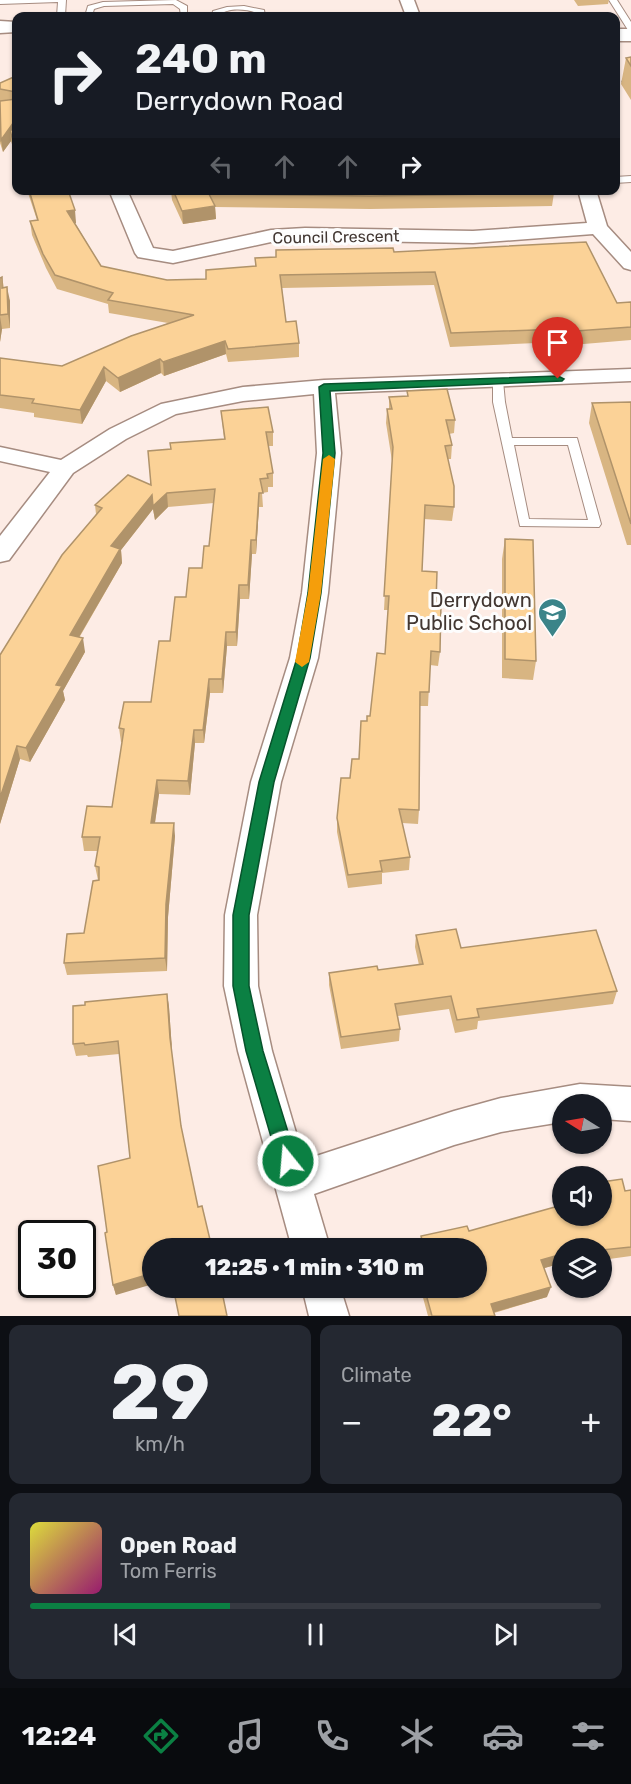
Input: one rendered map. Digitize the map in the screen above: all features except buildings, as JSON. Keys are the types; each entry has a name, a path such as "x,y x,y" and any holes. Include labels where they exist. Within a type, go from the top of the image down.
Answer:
{"street":[{"name":"Council Crescent","path":"120,195 144,253 172,256 271,236 305,234 473,237 598,228"},
{"path":"588,195 598,228 631,264"},
{"path":"0,554 65,468 118,434 169,409 243,394 324,387 631,375"},
{"path":"308,1238 255,1051 241,986 241,915 266,782 303,658 315,593 329,453 324,387"},
{"path":"0,454 65,468"},
{"path":"612,1103 631,1104"},
{"path":"294,1182 454,1128 501,1115 552,1106"},
{"path":"324,1298 329,1316"}],"lane":[{"path":"0,2 62,0"},
{"path":"613,0 631,27"},
{"path":"90,12 91,8 96,5 125,2 175,2 184,8 184,12"},
{"path":"218,12 224,9 252,8 261,12"},
{"path":"498,381 499,402 524,524 595,524 573,441 508,442"}],"slow traffic":[{"path":"302,662 315,593 329,459"}],"place":[{"name":"Derrydown Public School","path":"553,638"}],"route":[{"path":"288,1161 255,1051 241,986 241,915 266,782 303,658 315,593 328,478 329,453 324,387 558,379"}]}
